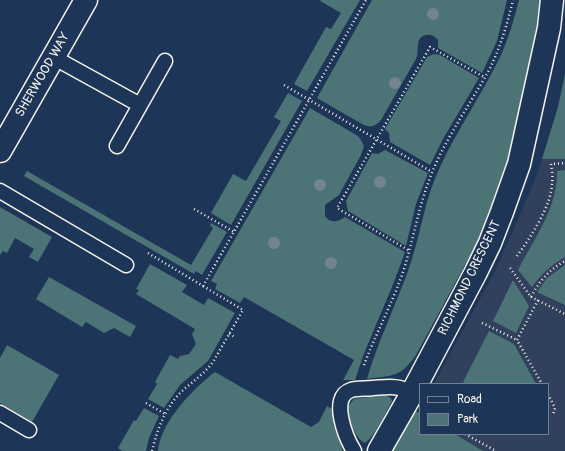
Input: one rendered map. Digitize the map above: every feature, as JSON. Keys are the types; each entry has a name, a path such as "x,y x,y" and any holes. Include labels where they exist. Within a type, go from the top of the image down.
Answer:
{"street":[{"name":"SHERWOOD WAY","path":"0,151 86,0"},
{"name":"RICHMOND CRESCENT","path":"380,451 483,258 496,229 519,164 549,28 552,0"}],"lane":[{"path":"54,57 140,105"},
{"path":"117,146 165,61"},
{"path":"0,191 126,265"},
{"path":"354,451 347,436 340,413 340,403 345,394 352,390 392,387 400,387 412,393"},
{"path":"0,413 29,430"}],"path":[{"path":"203,286 366,0"},
{"path":"363,371 370,350 399,283 418,213 432,172 463,112 484,77 502,38 513,0"},
{"path":"408,250 337,208 430,46 484,77"},
{"path":"284,85 432,172"},
{"path":"194,209 234,232"},
{"path":"142,250 243,310 218,356 209,368 181,392 165,414 157,430 152,451"},
{"path":"531,297 541,280 554,268 565,261"},
{"path":"510,268 531,297 565,314"},
{"path":"517,340 538,300"},
{"path":"482,323 517,340 541,383"},
{"path":"230,334 235,337"},
{"path":"549,396 555,408 554,414"},
{"path":"146,403 165,414"},
{"path":"468,435 496,451"}],"shaded area":[{"path":"565,74 565,451 483,451 457,435 549,435 549,383 435,383 496,269 530,192 546,150 558,107"}],"green space":[{"path":"360,0 307,91 294,84 326,27 331,29 341,13 320,1"},
{"path":"372,0 507,0 497,41 482,73 438,48 438,40 433,36 423,36 420,38 418,44 416,59 381,120 377,124 368,126 317,98"},
{"path":"519,0 545,0 510,162 482,234 416,355 400,372 390,376 367,379 376,351 409,268 417,243 426,204 435,179 447,153 501,55 509,35"},
{"path":"434,54 440,55 479,78 443,139 430,165 390,142 389,133 385,129 427,57"},
{"path":"565,74 565,159 542,159 558,107"},
{"path":"288,93 302,101 231,225 211,213 233,174 246,181 281,121 274,117"},
{"path":"310,108 358,136 364,146 361,155 339,195 325,205 325,216 327,219 332,221 345,217 405,252 363,356 355,380 343,380 354,360 244,297 240,303 215,289 217,284 211,281"},
{"path":"385,150 428,173 416,204 406,246 348,211 346,201 372,153 378,154"},
{"path":"565,170 565,257 547,270 532,287 518,270 538,235 549,210 554,197 557,171"},
{"path":"27,171 191,265 213,228 210,225 211,223 227,232 202,275 196,271 194,274 24,176"},
{"path":"0,207 52,237 38,262 29,257 34,249 15,238 7,253 3,251 0,255"},
{"path":"150,264 187,285 182,292 204,305 208,298 235,313 208,361 180,385 164,408 148,399 157,384 155,382 170,355 178,359 180,356 189,354 196,344 192,334 195,329 136,294 139,290 136,289"},
{"path":"565,265 565,305 537,292 547,278"},
{"path":"49,277 136,326 130,337 114,328 104,333 86,322 82,327 36,299"},
{"path":"513,280 529,306 516,333 493,321"},
{"path":"489,331 514,344 535,383 465,383 463,382"},
{"path":"7,345 59,375 32,422 0,403 0,358"},
{"path":"215,372 311,427 319,422 327,406 332,409 334,426 343,451 158,451 160,440 165,428 179,407 197,387"},
{"path":"385,395 391,398 392,401 375,432 364,443 354,431 349,416 348,406 354,399"},
{"path":"144,408 159,416 149,438 146,451 122,451 118,448 134,420 136,421"},
{"path":"411,409 419,413 419,435 457,435 483,451 387,451"}]}
